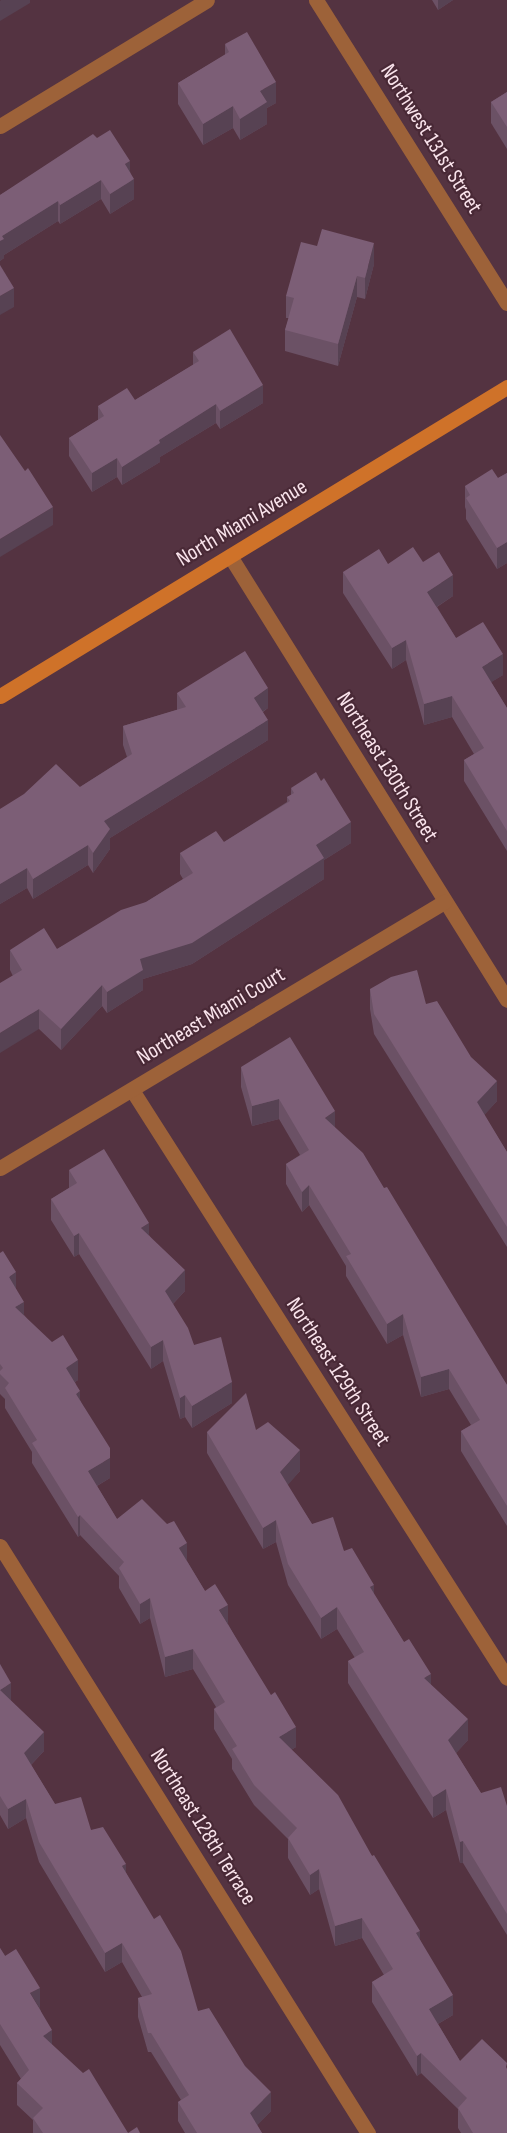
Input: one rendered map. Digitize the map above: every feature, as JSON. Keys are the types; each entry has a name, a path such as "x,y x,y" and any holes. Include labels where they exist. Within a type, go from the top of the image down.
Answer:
{"street":[{"path":"0,126 207,0"},
{"name":"Northwest 131st Street","path":"316,0 507,303"},
{"name":"North Miami Avenue","path":"0,696 507,387"},
{"name":"Northeast 130th Street","path":"230,556 507,1000"},
{"name":"Northeast Miami Court","path":"0,1168 444,902"},
{"name":"Northeast 129th Street","path":"132,1090 507,1678"},
{"name":"Northeast 128th Terrace","path":"0,1546 368,2133"}],"building":[{"path":"247,32 276,82 260,91 267,102 240,119 233,106 203,124 178,83 229,52 225,44"},
{"path":"507,92 507,127 491,102"},
{"path":"110,130 130,161 125,164 134,179 110,194 101,180 60,205 58,201 2,236 4,239 0,241 0,195 93,134 97,138"},
{"path":"322,229 374,243 365,278 357,276 338,344 285,330 294,298 286,296 301,242 317,246"},
{"path":"0,265 14,288 0,296"},
{"path":"230,329 263,385 220,411 216,404 159,440 160,443 122,467 117,458 92,473 69,438 104,416 98,406 127,388 135,400 199,361 193,352"},
{"path":"0,435 25,471 28,468 53,507 0,539"},
{"path":"492,469 498,478 507,473 507,542 497,548 466,498 470,495 465,486"},
{"path":"413,547 423,562 439,552 453,575 427,592 456,638 483,622 503,654 482,667 507,708 507,831 464,760 484,748 452,696 424,704 406,640 392,648 343,572 379,549 388,564"},
{"path":"245,651 268,688 254,698 268,720 104,821 110,829 93,853 88,845 33,879 27,868 0,884 0,809 24,794 56,764 80,787 132,754 123,726 186,707 177,693"},
{"path":"316,772 321,781 324,778 351,822 316,845 324,858 192,943 140,959 143,970 107,992 102,985 61,1029 39,1009 0,1033 0,983 22,970 10,950 44,928 57,949 121,910 146,902 193,873 180,853 216,831 224,842 290,801 287,797 294,793 291,788"},
{"path":"417,970 426,1004 437,1001 471,1057 497,1081 477,1102 507,1152 507,1227 374,1014 370,989 391,977"},
{"path":"290,1037 335,1111 325,1118 363,1153 384,1188 387,1187 507,1385 507,1506 461,1431 480,1420 449,1369 421,1377 403,1314 387,1324 346,1256 351,1254 309,1185 302,1192 286,1164 309,1150 279,1099 252,1106 241,1067"},
{"path":"104,1149 149,1223 141,1228 185,1270 165,1291 188,1328 194,1345 221,1337 232,1382 192,1406 185,1395 180,1398 163,1340 151,1347 79,1233 74,1236 51,1199 77,1183 69,1170"},
{"path":"3,1251 16,1272 9,1277 24,1302 15,1307 52,1342 63,1335 78,1360 66,1368 80,1391 76,1394 110,1448 110,1458 88,1471 117,1519 142,1499 167,1524 174,1521 187,1543 179,1548 205,1591 215,1584 228,1605 219,1610 271,1695 275,1692 296,1727 279,1737 338,1795 372,1856 374,1855 420,1931 416,1933 453,1995 429,2009 460,2061 482,2039 507,2063 507,2133 473,2133 458,2108 467,2098 421,2053 417,2056 372,1982 393,1969 362,1918 335,1926 319,1869 310,1875 288,1838 297,1828 254,1785 232,1749 237,1746 214,1709 225,1702 193,1649 165,1657 150,1598 140,1604 119,1568 124,1562 80,1515 78,1517 32,1443 37,1440 5,1388 9,1383 0,1374 3,1368 0,1364 0,1253"},
{"path":"246,1393 256,1430 268,1422 300,1450 280,1472 312,1524 333,1517 344,1551 352,1548 374,1585 370,1587 404,1642 409,1639 431,1674 424,1678 468,1719 448,1740 481,1793 501,1787 507,1806 507,1914 463,1841 460,1842 446,1789 433,1797 348,1661 364,1652 337,1607 321,1618 288,1564 276,1520 263,1528 207,1432"},
{"path":"0,1664 11,1683 0,1690"},
{"path":"0,1690 44,1732 24,1753 55,1804 81,1797 91,1830 103,1827 126,1864 122,1866 154,1919 160,1915 181,1951 198,2011 209,2008 245,2066 271,2092 250,2113 262,2133 197,2133 178,2102 189,2095 151,2033 148,2033 138,1998 152,1994 122,1943 105,1953 39,1842 26,1799 8,1809 0,1796"},
{"path":"0,1948 5,1956 16,1949 40,1988 30,1993 52,2030 43,2036 83,2073 89,2069 128,2133 43,2133 33,2118 43,2108 17,2083 29,2070 0,2024"},
{"path":"137,2127 140,2133 128,2133"}]}
